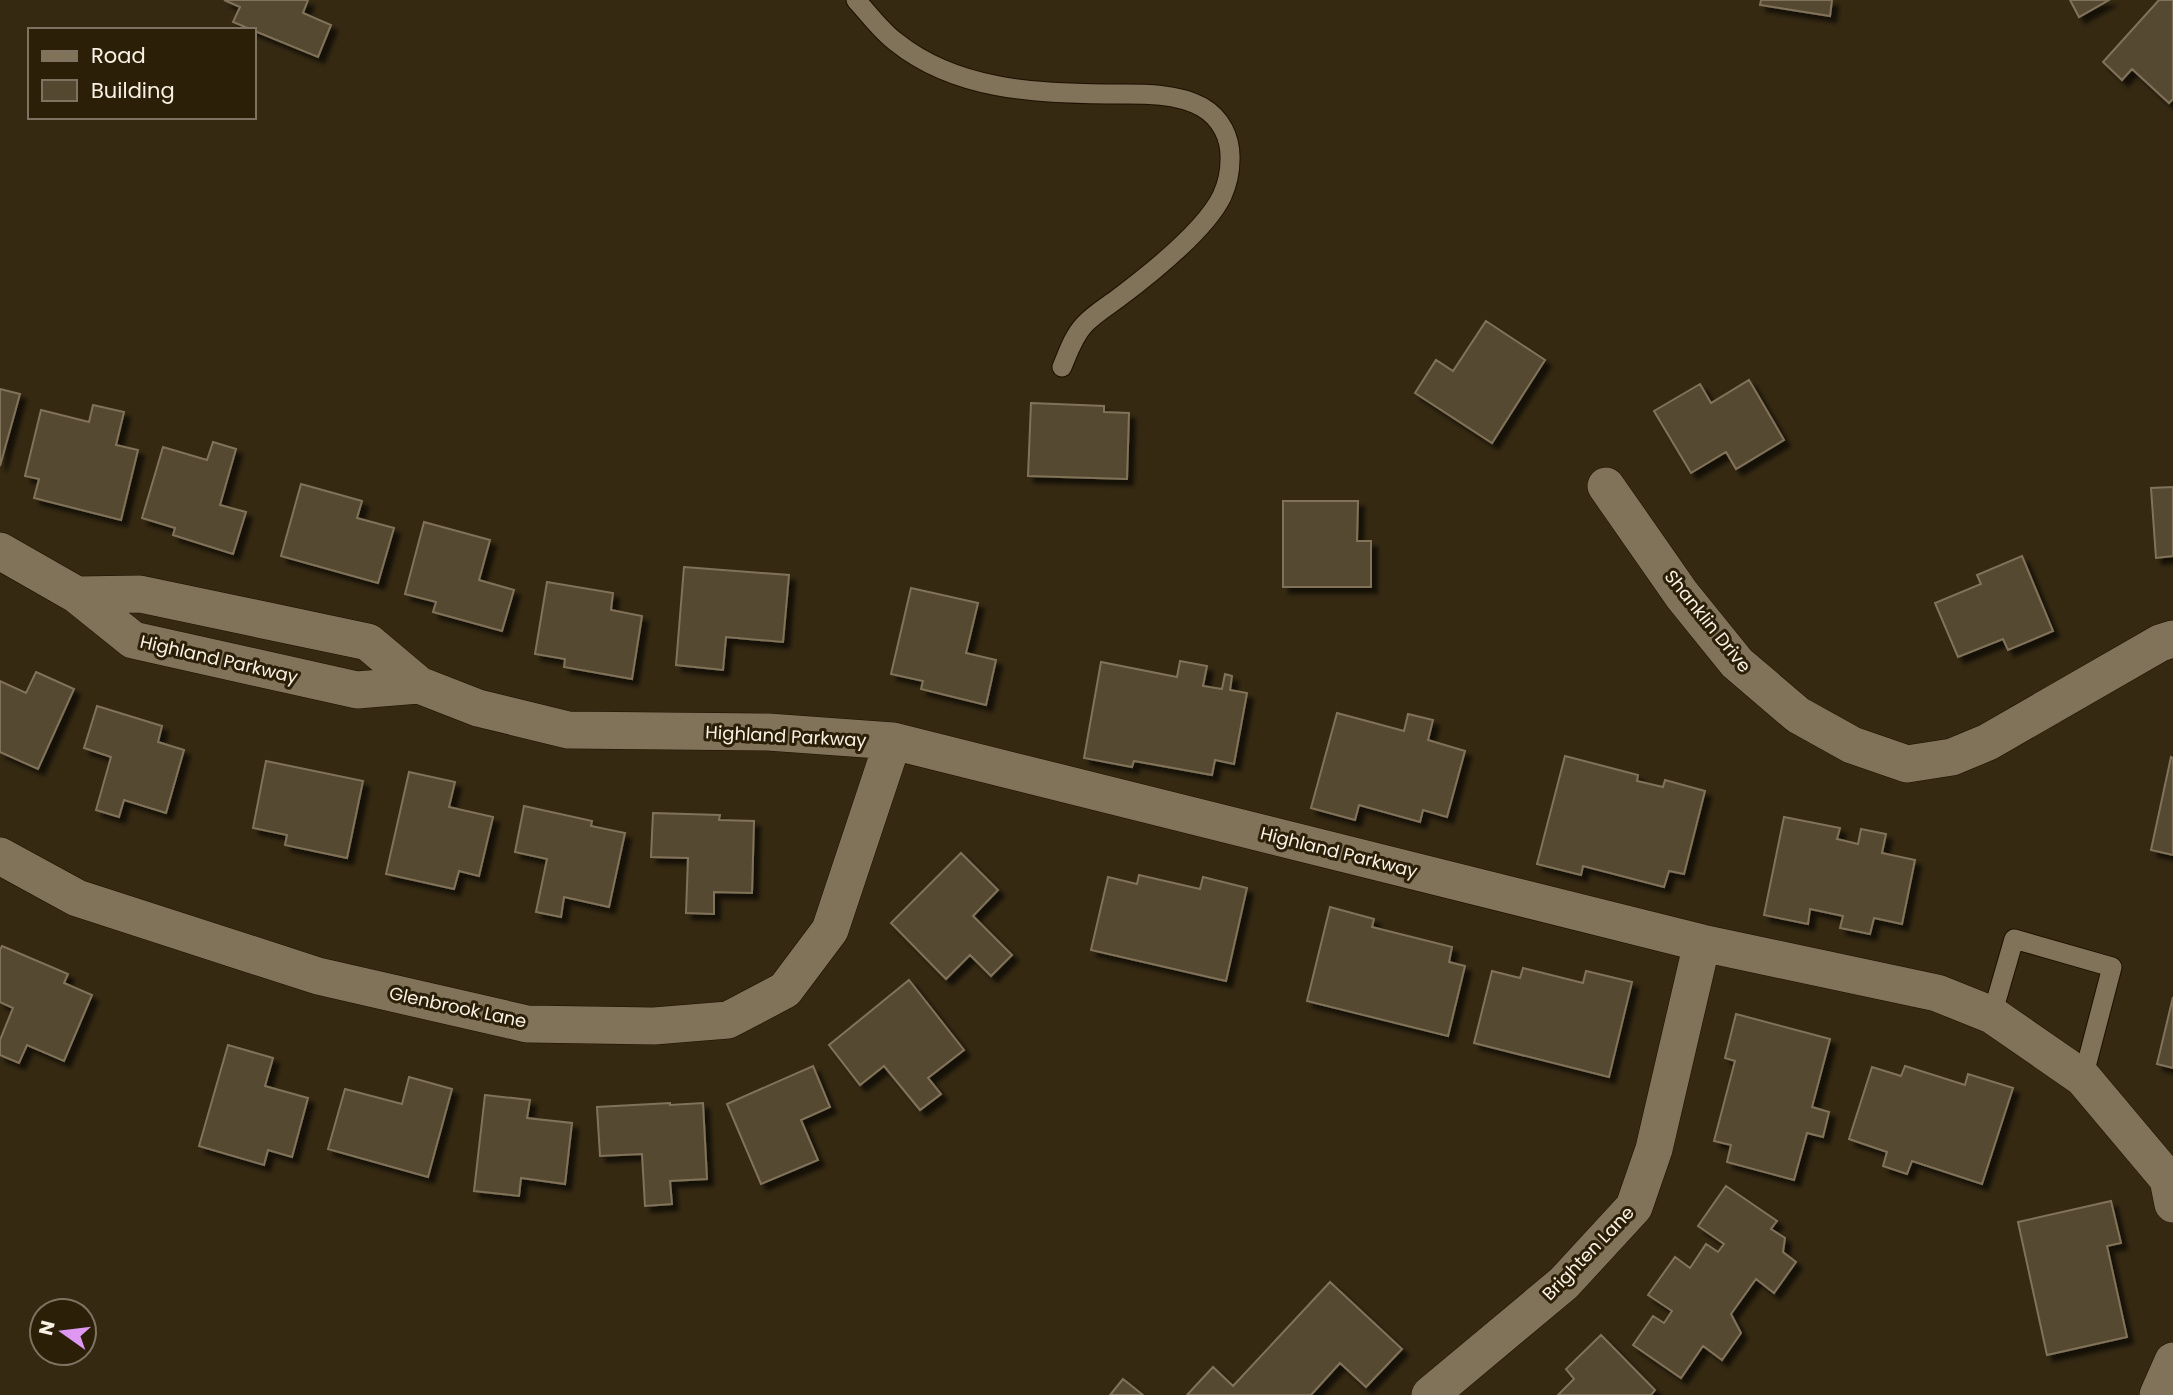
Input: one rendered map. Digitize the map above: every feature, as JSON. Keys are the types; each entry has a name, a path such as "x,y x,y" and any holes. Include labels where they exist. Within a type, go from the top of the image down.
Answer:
{"street":[{"name":"Shanklin Drive","path":"1606,486 1682,595 1737,663 1798,715 1852,746 1907,764 1952,757 1989,742 2160,643 2173,639"},
{"name":"Highland Parkway","path":"0,551 76,594 133,640 357,690 419,685"},
{"name":"Highland Parkway","path":"76,594 140,594 368,642 419,685 478,709 568,730 768,732 893,741 1702,943 1937,993 1992,1015 2083,1079 2171,1187"},
{"name":"Glenbrook Lane","path":"0,856 77,898 305,972 527,1024 654,1026 729,1020 785,990 830,930 893,741"},
{"name":"Brighten Lane","path":"1430,1395 1564,1283 1634,1208 1654,1149 1702,943"},
{"path":"2158,1395 2173,1362"}],"lane":[{"path":"856,0 894,41 922,61 981,83 1029,91 1140,94 1177,98 1200,106 1218,120 1231,145 1230,169 1223,195 1202,226 1143,279 1084,325 1072,342 1062,367"},
{"path":"1992,1015 2014,939 2112,967 2083,1079"}],"building":[{"path":"224,0 308,0 303,13 331,25 318,57 256,31 256,28 248,28 233,22 240,7"},
{"path":"1761,0 1832,0 1830,16 1760,5"},
{"path":"2070,0 2109,0 2079,17"},
{"path":"2159,0 2173,0 2173,99 2169,103 2132,69 2122,80 2103,62"},
{"path":"1486,321 1545,360 1492,443 1415,393 1436,360 1453,371"},
{"path":"1749,380 1784,440 1736,469 1726,452 1691,473 1654,411 1700,384 1711,403"},
{"path":"0,389 20,394 0,466"},
{"path":"1031,403 1104,406 1104,412 1129,413 1127,479 1028,476"},
{"path":"93,405 124,412 116,445 138,450 121,520 34,498 39,479 25,476 41,410 89,422"},
{"path":"213,442 236,449 220,505 246,512 233,554 173,535 175,528 142,518 163,447 207,460"},
{"path":"301,484 362,501 357,518 394,528 378,583 281,556"},
{"path":"2173,487 2173,556 2156,558 2151,488"},
{"path":"1283,501 1358,501 1357,541 1371,541 1371,587 1283,587"},
{"path":"424,522 490,540 479,580 514,590 502,631 433,612 436,602 405,594"},
{"path":"2022,556 2053,631 2008,650 2003,639 1958,657 1935,603 1981,584 1977,575"},
{"path":"684,567 789,575 783,642 726,637 723,670 676,665"},
{"path":"547,582 613,593 611,610 642,616 632,679 564,667 565,659 535,654"},
{"path":"911,588 978,603 966,653 996,660 986,705 921,689 923,681 891,674"},
{"path":"1180,661 1207,666 1203,686 1222,689 1225,674 1232,676 1230,690 1247,693 1234,764 1215,760 1212,775 1134,761 1132,767 1084,758 1101,662 1177,677"},
{"path":"36,672 74,689 38,769 0,752 0,681 26,693"},
{"path":"97,706 162,726 158,742 184,750 166,813 124,800 119,817 96,810 111,757 84,748"},
{"path":"1337,713 1404,731 1408,714 1433,720 1428,740 1465,751 1447,817 1423,810 1420,822 1359,805 1355,820 1311,808"},
{"path":"1565,756 1638,775 1637,781 1663,787 1665,780 1705,791 1684,874 1669,871 1664,887 1583,866 1581,875 1537,864"},
{"path":"2171,757 2173,758 2173,855 2151,850"},
{"path":"266,761 363,781 347,858 285,845 287,835 253,828"},
{"path":"409,772 455,782 449,807 493,817 479,876 459,871 454,889 386,874"},
{"path":"524,806 592,821 591,826 625,833 609,907 564,897 561,917 536,912 547,859 515,852"},
{"path":"653,813 720,815 719,820 754,821 752,893 714,892 714,914 686,913 688,858 651,857"},
{"path":"1784,817 1840,828 1837,839 1858,844 1861,829 1886,834 1882,853 1915,860 1902,924 1874,918 1870,934 1840,928 1843,916 1810,909 1808,924 1764,915"},
{"path":"961,853 998,890 973,916 1012,955 991,976 970,955 946,979 891,923"},
{"path":"1139,875 1200,889 1203,877 1247,888 1226,981 1091,950 1108,877 1137,884"},
{"path":"1330,907 1374,919 1372,927 1452,947 1449,962 1465,966 1448,1036 1307,1001"},
{"path":"2,946 68,974 64,983 92,995 64,1061 27,1045 19,1063 0,1055 0,1040 13,1008 0,1002"},
{"path":"1523,968 1583,983 1586,971 1632,982 1609,1077 1474,1043 1492,971 1520,978"},
{"path":"909,980 964,1050 928,1078 941,1094 920,1110 884,1066 860,1085 829,1045"},
{"path":"2173,997 2173,1068 2157,1064"},
{"path":"1736,1014 1830,1039 1812,1107 1829,1112 1823,1137 1807,1133 1794,1180 1727,1162 1731,1145 1714,1141 1735,1061 1725,1058"},
{"path":"228,1045 273,1058 265,1086 308,1098 292,1157 268,1150 264,1165 199,1146"},
{"path":"813,1066 830,1107 801,1120 818,1160 761,1184 727,1104"},
{"path":"1905,1066 1965,1085 1968,1074 2013,1088 1982,1184 1912,1161 1907,1174 1883,1166 1887,1152 1849,1139 1872,1067 1901,1076"},
{"path":"409,1077 452,1089 428,1177 328,1149 345,1089 402,1104"},
{"path":"485,1095 530,1100 527,1118 572,1123 565,1184 521,1178 519,1196 474,1191"},
{"path":"703,1103 707,1179 670,1181 672,1204 645,1206 642,1154 600,1156 597,1107"},
{"path":"1726,1186 1777,1221 1771,1229 1785,1238 1783,1252 1796,1262 1774,1293 1756,1279 1731,1314 1741,1333 1722,1360 1703,1346 1681,1378 1633,1345 1653,1316 1664,1323 1672,1311 1648,1295 1675,1257 1690,1268 1706,1244 1718,1252 1724,1244 1698,1226"},
{"path":"2111,1201 2121,1243 2107,1246 2127,1337 2047,1355 2018,1222"},
{"path":"1330,1282 1402,1349 1366,1387 1340,1363 1311,1395 1187,1395 1213,1367 1233,1386"},
{"path":"1601,1335 1655,1390 1651,1395 1558,1395 1574,1379 1566,1369"},
{"path":"1123,1379 1143,1395 1110,1395"}]}
